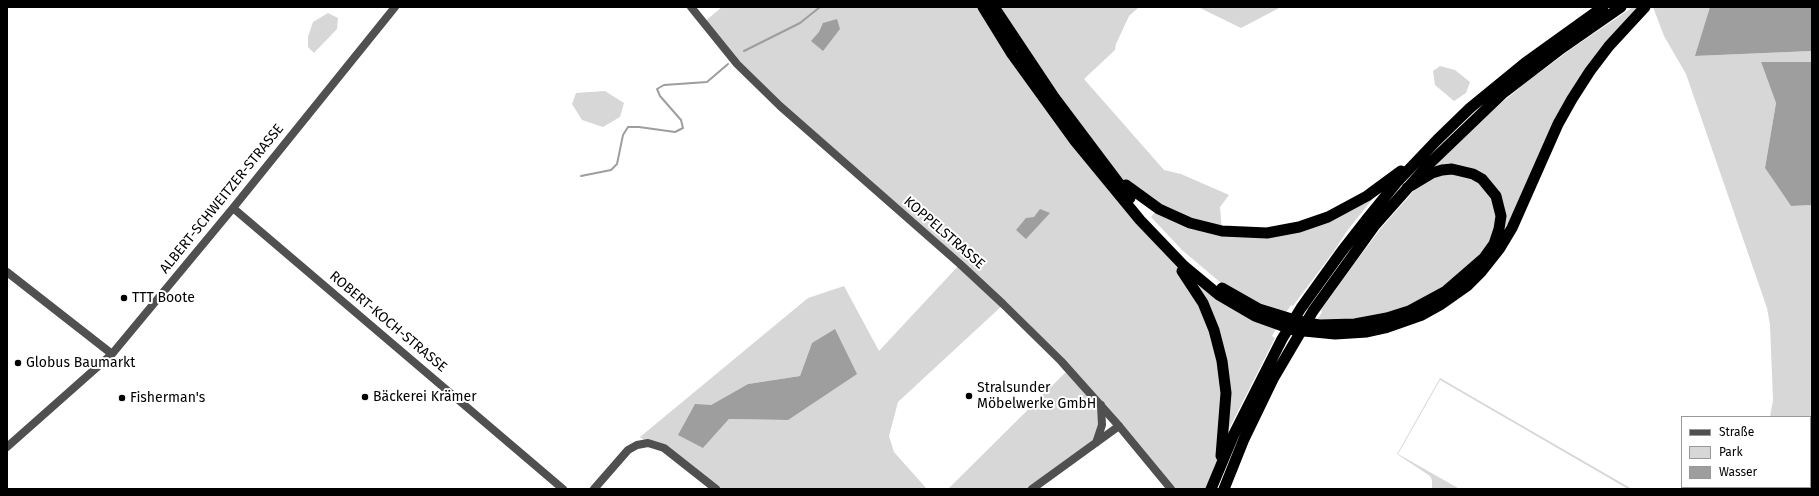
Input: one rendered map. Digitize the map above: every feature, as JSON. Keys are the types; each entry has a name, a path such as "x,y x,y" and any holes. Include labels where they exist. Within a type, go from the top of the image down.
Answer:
{"highway":[{"path":"983,7 1012,54 1046,102 1106,180 1149,230 1193,287 1209,317 1218,343 1225,376 1226,393 1220,466"},
{"path":"994,7 1054,97 1134,204 1185,258 1220,287 1259,309 1298,321 1319,325 1355,324 1387,318 1409,311 1446,291 1484,258 1494,244 1499,229 1499,207 1490,188 1473,174 1462,170 1442,170 1432,173 1407,188"},
{"path":"1211,489 1254,393 1282,339 1301,308 1367,219 1421,157 1470,108 1556,39 1603,7"},
{"path":"1224,489 1230,471 1273,379 1313,311 1361,243 1407,188 1445,148 1502,94 1562,48 1622,7"},
{"path":"1149,230 1184,266 1220,295 1255,316 1294,330 1335,334 1367,332 1422,315 1440,305 1466,286 1496,253 1512,228 1558,124 1572,98 1609,46 1645,7"},
{"path":"1112,174 1142,199 1159,209 1190,223 1235,233 1267,233 1300,227 1340,212 1367,196 1421,157"}],"street":[{"name":"ALBERT-SCHWEITZER-STRASSE","path":"7,447 112,354 233,208 395,7"},
{"name":"KOPPELSTRASSE","path":"691,7 737,64 780,106 1004,304 1061,361 1119,426 1170,489"},
{"name":"ROBERT-KOCH-STRASSE","path":"233,208 562,489"},
{"path":"7,272 112,354"},
{"path":"1096,443 1102,425 1100,405"},
{"path":"1032,489 1119,426"},
{"path":"594,489 628,450 637,445 648,443 664,448 716,489"}],"green space":[{"path":"722,7 983,7 1185,275 1222,361 1220,467 1210,489 1171,489 1101,405 1096,443 1032,489 948,489 1069,369 1004,304 898,402 889,436 894,452 927,489 716,489 664,448 648,443 640,437 808,298 844,286 879,351 960,264 795,120 703,23","holes":["812,343 788,420 729,419 703,448 695,405 711,405 748,384 800,376"]},
{"path":"994,7 1139,7 1129,16 1116,44 1115,50 1084,79 1164,170 1181,174 1229,195 1220,207 1222,231 1190,223 1112,174"},
{"path":"1198,7 1281,7 1241,28"},
{"path":"1633,7 1642,7 1613,37 1584,75 1559,116 1509,226 1492,255 1471,277 1435,305 1388,324 1358,330 1312,329 1313,326 1348,327 1367,325 1403,316 1440,299 1470,276 1484,261 1498,242 1504,215 1501,202 1496,189 1478,172 1460,166 1432,168 1500,104 1528,81 1571,49"},
{"path":"1653,7 1710,7 1696,56 1812,51 1812,62 1761,62 1776,103 1765,168 1791,206 1812,205 1812,471 1811,416 1770,416 1773,400 1770,325 1767,308 1686,74 1664,36"},
{"path":"328,13 338,18 337,29 314,53 308,47 308,37 313,22"},
{"path":"1440,66 1455,70 1470,82 1466,93 1454,101 1435,85 1433,71"},
{"path":"605,91 624,103 620,117 603,127 582,120 572,104 576,93"},
{"path":"1461,172 1488,188 1498,215 1488,247 1430,298 1370,319 1317,320 1322,312 1321,310 1356,261 1382,227 1419,185 1435,175"},
{"path":"1382,187 1347,231 1293,306 1291,305 1285,314 1266,308 1221,283 1182,250 1151,217 1157,210 1183,223 1282,233"},
{"path":"1193,278 1278,326 1272,336 1275,338 1229,429 1227,428 1229,397"},
{"path":"1440,378 1632,489 1628,489 1440,380 1398,454 1458,488 1432,489 1432,480 1430,476 1397,454"}],"water":[{"path":"1710,7 1812,7 1812,51 1695,56"},
{"path":"837,19 840,29 823,51 811,41 819,32 823,23"},
{"path":"1761,62 1812,62 1812,205 1791,206 1765,168 1776,103"},
{"path":"1040,209 1050,213 1026,239 1016,230 1026,218 1034,217"},
{"path":"835,329 857,374 788,420 729,419 703,448 678,435 695,404 711,405 748,384 800,376 812,343"}],"waterway":[{"path":"744,51 800,23 820,7"},
{"path":"581,176 611,170 617,164 623,135 628,127 675,132 683,128 681,120 660,96 657,89 664,85 707,82 728,64"}],"place":[{"name":"TTT Boote","path":"124,298"},
{"name":"Globus Baumarkt","path":"18,363"},
{"name":"Stralsunder Möbelwerke GmbH","path":"969,396"},
{"name":"Bäckerei Krämer","path":"365,397"},
{"name":"Fisherman's","path":"122,398"}]}
